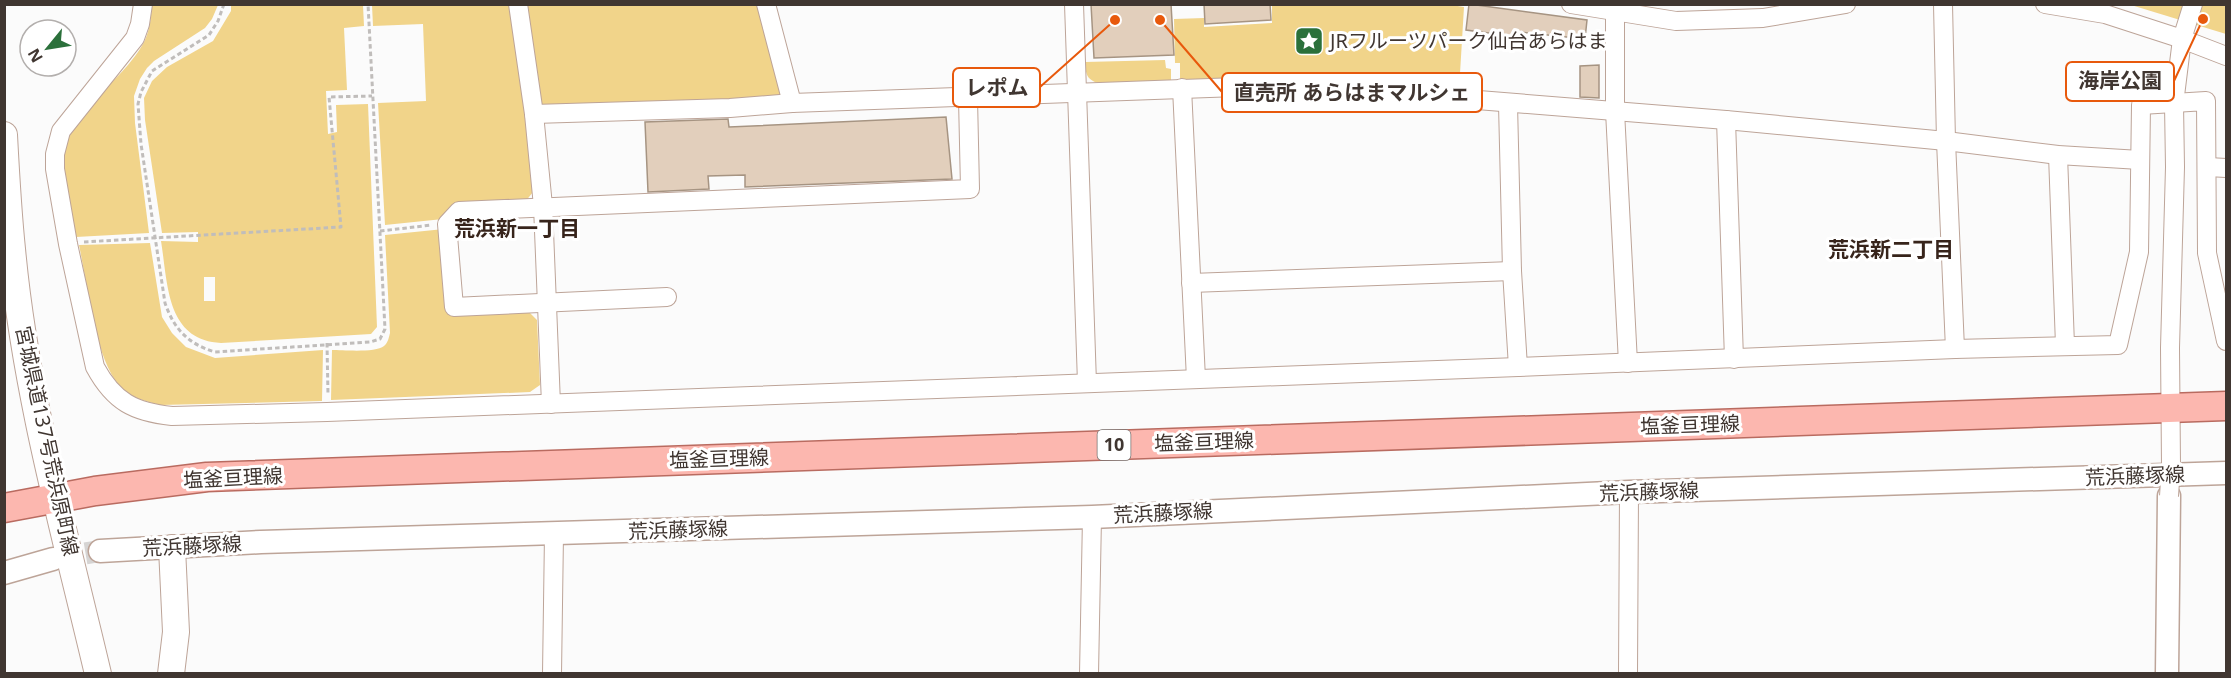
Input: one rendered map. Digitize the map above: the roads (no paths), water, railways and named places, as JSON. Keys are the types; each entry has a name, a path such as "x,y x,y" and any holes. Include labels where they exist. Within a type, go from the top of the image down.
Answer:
{"main road":[{"name":"宮城県道137号荒浜原町線","path":"4,135 16,286 45,448 98,674"},
{"name":"塩釜亘理線","path":"4,508 57,497 207,477 2226,406"},
{"path":"171,674 176,632 172,548"}],"street":[{"path":"143,4 135,38 61,130 55,154 55,169 95,367 105,385 132,408 150,414 172,416 551,404 1518,368 1954,349 2118,345 2139,252 2141,105 2206,101 2207,253 2226,341"},
{"path":"518,4 534,114 543,206 551,404"},
{"path":"766,4 792,103"},
{"path":"1074,4 1087,383"},
{"path":"1571,4 1676,21 1763,18 1846,4"},
{"path":"1943,4 1954,349"},
{"path":"2045,4 2105,14 2226,56"},
{"path":"2167,674 2174,104 2182,39 2193,4"},
{"path":"1615,11 1616,111 1628,363"},
{"path":"534,114 1292,85 1726,120 1946,141 2058,155 2140,160"},
{"path":"1182,88 1196,379"},
{"path":"667,297 454,307 447,224 459,211 970,189 968,98"},
{"path":"1508,104 1512,271 1518,368"},
{"path":"1726,120 1734,359"},
{"path":"2058,155 2065,345"},
{"path":"2208,167 2226,168"},
{"path":"1191,283 1512,271"},
{"name":"荒浜藤塚線","path":"100,551 261,542 1092,517 1629,492 2226,473"},
{"path":"1628,674 1629,492"},
{"path":"1089,674 1092,517"},
{"path":"552,674 554,534"},
{"path":"4,573 53,559"}],"tunnel":[{"path":"53,559 100,551"}],"place":[{"name":"海岸公園","path":"2203,19"},
{"name":"レポム","path":"1115,20"},
{"name":"直売所 あらはまマルシェ","path":"1160,20"},
{"name":"JRフルーツパーク仙台あらはま","path":"1309,41"}],"district":[{"name":"荒浜新一丁目","path":"517,229"},
{"name":"荒浜新二丁目","path":"1891,250"}]}
